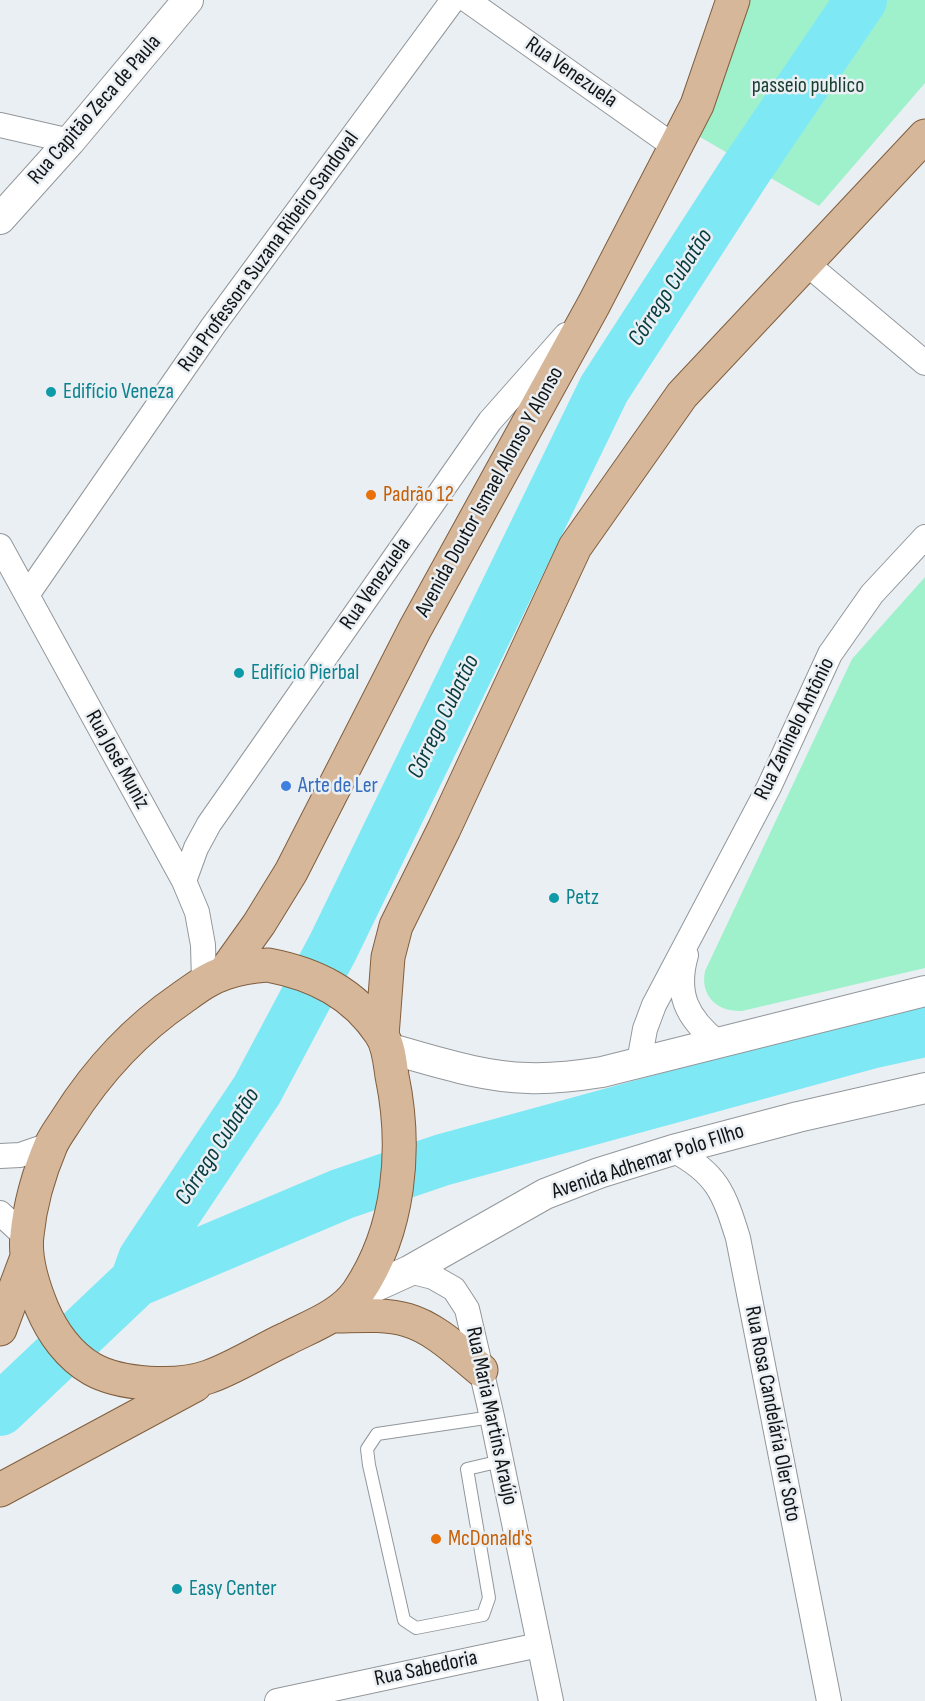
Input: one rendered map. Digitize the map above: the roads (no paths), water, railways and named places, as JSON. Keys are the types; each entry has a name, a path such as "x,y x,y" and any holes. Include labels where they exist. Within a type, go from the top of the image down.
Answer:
{"main road":[{"name":"Avenida Doutor Ismael Alonso Y Alonso","path":"214,978 259,924 291,872 415,629 594,304 697,105 733,0"},
{"path":"0,1490 207,1378 332,1316 356,1295 381,1252 389,1227 400,1146 396,1091 385,1042 388,957 396,926 444,829 575,547 682,395 925,135"},
{"path":"0,1329 27,1247 35,1193 52,1144 79,1100 104,1067 137,1032 214,978 248,967 268,965 292,969 324,981 340,991 360,1010 385,1042"},
{"path":"27,1247 35,1291 47,1319 60,1340 78,1361 99,1373 130,1382 164,1384 207,1378"},
{"path":"332,1316 374,1315 408,1320 440,1336 481,1370"}],"street":[{"name":"Rua Capitão Zeca de Paula","path":"0,219 70,141 188,0"},
{"name":"Rua Professora Suzana Ribeiro Sandoval","path":"27,595 213,326 453,0"},
{"name":"Rua Venezuela","path":"467,0 675,147"},
{"path":"0,125 70,141"},
{"path":"806,263 925,363"},
{"name":"Rua Venezuela","path":"184,881 196,848 209,824 490,421 594,304"},
{"name":"Rua Zaninelo Antônio","path":"639,1062 645,1029 654,1005 769,787 830,654 872,594 925,537"},
{"name":"Rua José Muniz","path":"0,546 184,881 197,912 203,945 214,978"},
{"name":"Rua Zaninelo Antônio","path":"690,938 683,963 681,986 687,1008 699,1028 717,1042"},
{"path":"385,1042 478,1072 526,1078 566,1077 593,1074 925,991"},
{"name":"Avenida Adhemar Polo FIlho","path":"356,1295 409,1271 545,1194 599,1173 673,1150 798,1117 925,1088"},
{"path":"0,1156 20,1155 52,1144"},
{"name":"Rua Rosa Candelária Oler Soto","path":"673,1150 693,1160 715,1181 729,1210 738,1238 829,1701"},
{"path":"0,1213 27,1247"},
{"name":"Rua Maria Martins Araújo","path":"409,1271 433,1277 454,1289 467,1309 492,1417 551,1701"},
{"name":"Rua Sabedoria","path":"277,1701 539,1645"}],"lane":[{"path":"492,1417 377,1434 368,1449 369,1465 404,1620 416,1628 483,1616 489,1598 467,1469 501,1461"}],"waterway":[{"name":"Córrego Cubatão","path":"0,1410 136,1281 144,1259 257,1090 333,947 604,389 745,171 861,0"},
{"path":"136,1281 342,1194 442,1160 874,1042 925,1031"}],"place":[{"name":"Edifício Veneza","path":"51,392"},
{"name":"Padrão 12","path":"371,495"},
{"name":"Edifício Pierbal","path":"239,673"},
{"name":"Arte de Ler","path":"286,786"},
{"name":"Petz","path":"554,898"},
{"name":"McDonald's","path":"436,1539"},
{"name":"Easy Center","path":"177,1589"}],"park label":[{"name":"passeio publico","path":"808,86"}]}
